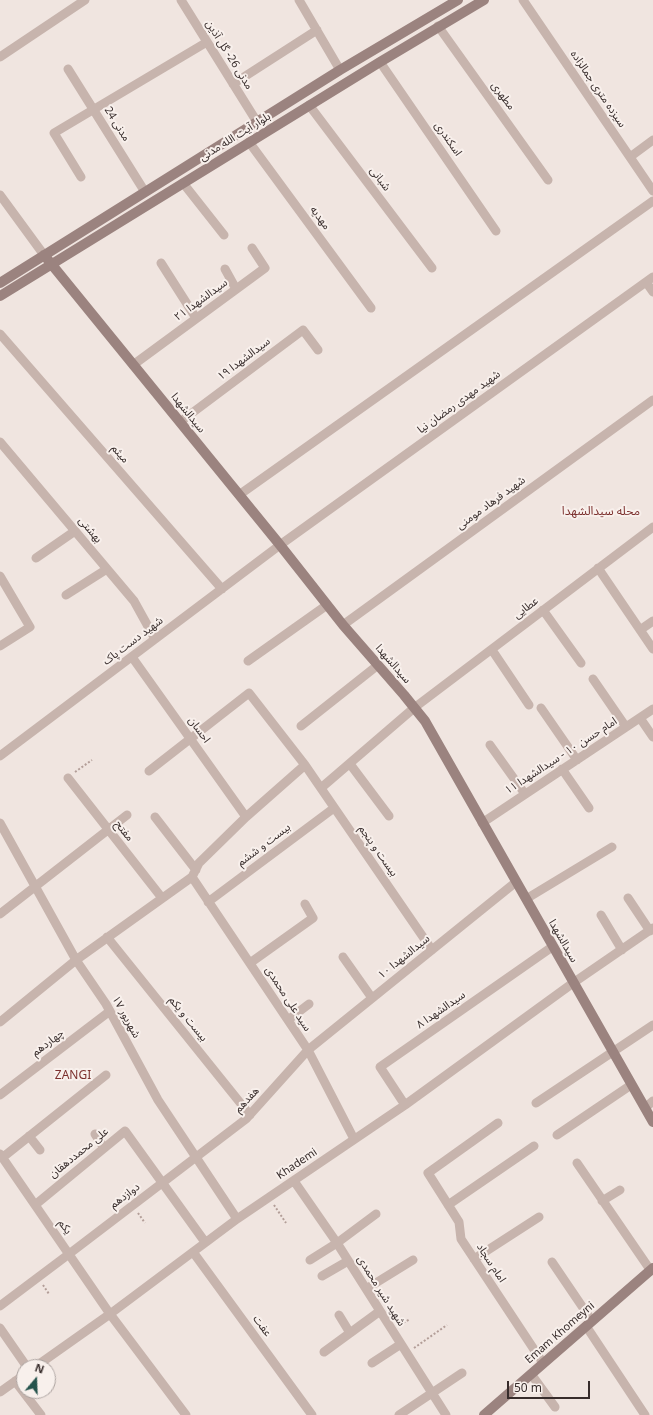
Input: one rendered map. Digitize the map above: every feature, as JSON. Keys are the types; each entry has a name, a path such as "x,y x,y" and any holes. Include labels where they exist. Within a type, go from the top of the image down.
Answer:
{"main road":[{"name":"بلوار آیت الله مدنی","path":"0,283 340,70 458,0"},
{"name":"بلوار آیت الله مدنی","path":"0,296 438,26 484,0"},
{"name":"سیدالشهدا","path":"44,255 280,545 326,605 424,721 438,743 552,947 653,1122"},
{"name":"Emam Khomeyni","path":"484,1415 652,1270"}],"street":[{"path":"0,57 85,0"},
{"name":"مدنی 26- گل آذین","path":"181,0 257,122"},
{"name":"سیزده متری جمالزاده","path":"523,0 630,157 651,185"},
{"path":"303,1 317,30 340,70"},
{"name":"مطهری","path":"438,26 548,180"},
{"path":"233,84 317,30"},
{"path":"81,177 54,133 207,42"},
{"name":"اسکندری","path":"380,62 496,231"},
{"name":"مدنی 24","path":"68,69 145,192"},
{"name":"شبانی","path":"309,105 432,268"},
{"path":"630,157 653,140"},
{"name":"مهدیه","path":"249,142 371,308"},
{"path":"183,183 224,235"},
{"path":"0,195 44,255"},
{"path":"239,495 653,201"},
{"name":"سیدالشهدا ۲۱","path":"133,365 265,268 252,248"},
{"path":"161,263 196,318"},
{"path":"225,269 236,289"},
{"path":"650,280 653,292"},
{"name":"شهید مهدی رمضان نیا","path":"280,545 650,280"},
{"name":"سیدالشهدا ۱۹","path":"180,422 303,330 318,350"},
{"name":"میثم","path":"0,334 222,589"},
{"name":"شهید فرهاد مومنی","path":"343,625 653,400"},
{"name":"بهشتی","path":"0,442 134,601 156,639"},
{"name":"عطایی","path":"321,788 414,708 653,527"},
{"path":"36,558 75,531"},
{"name":"شهید دست پاک","path":"0,756 280,545"},
{"path":"598,568 653,649"},
{"path":"66,595 107,569"},
{"path":"0,576 30,627 0,646"},
{"path":"248,661 326,605"},
{"path":"543,610 581,663"},
{"path":"640,630 653,621"},
{"path":"492,650 529,705"},
{"name":"احسان","path":"132,657 246,817"},
{"path":"301,726 378,665"},
{"path":"593,678 626,727"},
{"name":"بیست و پنجم","path":"190,739 249,693 305,765 432,950"},
{"path":"541,708 577,760"},
{"name":"امام حسن ۱۰ - سیدالشهدا ۱۱","path":"482,823 653,709"},
{"path":"640,718 653,737"},
{"path":"149,771 190,739"},
{"path":"490,745 525,794"},
{"path":"350,764 389,816"},
{"path":"0,1022 76,960 194,873 200,862 246,817 305,765"},
{"path":"562,770 589,808"},
{"name":"مفتح","path":"68,778 162,898"},
{"name":"بیست و ششم","path":"208,902 334,808"},
{"path":"0,914 127,815"},
{"name":"سید علی محمدی","path":"155,817 194,873 208,902 308,1050 354,1139"},
{"name":"۱۷ شهریور","path":"0,823 76,960 110,1011 158,1100 237,1219"},
{"path":"526,899 612,847"},
{"name":"سیدالشهدا ۱۰","path":"308,1050 516,882"},
{"path":"628,898 651,929"},
{"path":"250,963 314,918 305,904"},
{"path":"601,915 622,950"},
{"name":"Khademi","path":"46,1359 110,1314 237,1219 405,1105 573,983 651,929"},
{"name":"بیست و یکم","path":"107,938 250,1115"},
{"name":"سیدالشهدا ۸","path":"405,1105 380,1067 552,947"},
{"path":"343,957 372,998"},
{"path":"288,1020 309,1004"},
{"name":"چهاردهم","path":"0,1095 110,1011"},
{"path":"536,1103 653,1025"},
{"name":"هفدهم","path":"196,1157 250,1115 308,1050"},
{"path":"1,1156 29,1136 106,1075"},
{"path":"558,1135 632,1085"},
{"path":"645,1108 653,1101"},
{"name":"امام سجاد","path":"498,1123 428,1173 459,1222 461,1239 543,1363"},
{"name":"علی محمددهقان","path":"35,1205 125,1131 163,1182"},
{"path":"94,1134 104,1148"},
{"path":"29,1136 40,1150"},
{"path":"448,1205 534,1146"},
{"name":"یکم","path":"1,1156 110,1314 186,1415"},
{"name":"دوازدهم","path":"0,1306 196,1157"},
{"path":"576,1163 652,1270"},
{"name":"شهید شیر محمدی","path":"294,1180 337,1242 446,1415"},
{"path":"163,1182 205,1242"},
{"path":"602,1201 620,1190"},
{"path":"310,1260 376,1214"},
{"path":"474,1259 540,1217"},
{"name":"عفت","path":"193,1252 312,1415"},
{"path":"366,1289 413,1260"},
{"path":"322,1276 348,1261"},
{"path":"552,1262 645,1415"},
{"path":"324,1352 380,1311"},
{"path":"339,1315 350,1333"},
{"path":"0,1328 21,1359"},
{"path":"372,1363 401,1344"},
{"path":"399,1415 462,1373"},
{"path":"531,1374 556,1407"},
{"path":"0,1392 15,1381 41,1415"}],"path":[{"path":"68,778 92,760"},
{"path":"269,1197 286,1223"},
{"path":"406,1353 447,1325"}],"district":[{"name":"محله سیدالشهدا","path":"601,512"},
{"name":"ZANGI","path":"73,1076"}]}
